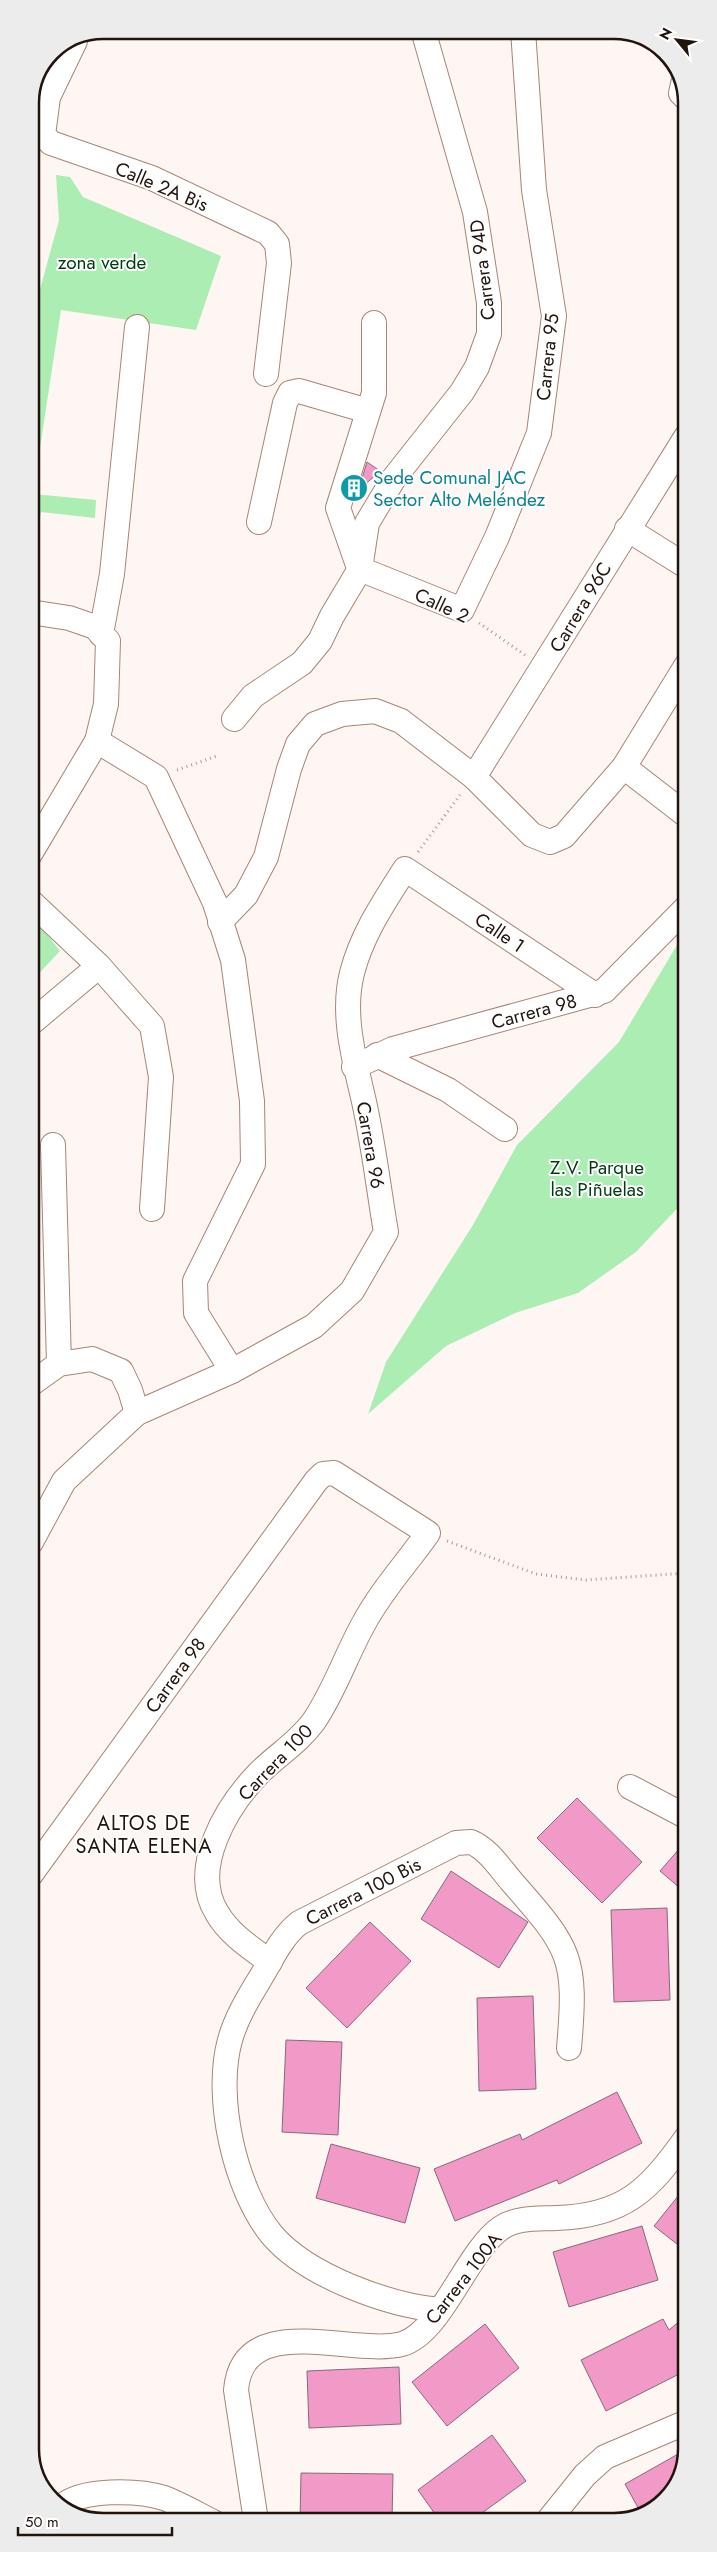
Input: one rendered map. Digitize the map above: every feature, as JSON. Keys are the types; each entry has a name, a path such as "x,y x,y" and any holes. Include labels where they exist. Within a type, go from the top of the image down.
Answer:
{"street":[{"name":"Carrera 94D","path":"360,569 367,523 394,478 462,392 477,367 489,334 489,303 476,212 426,39"},
{"name":"Carrera 95","path":"462,610 497,536 539,433 554,316 534,190 524,39"},
{"name":"Calle 2A Bis","path":"72,47 48,97 43,136 51,143 152,178 268,233 277,244 279,263 266,374"},
{"path":"234,719 253,696 302,664 320,641 332,616 360,569 338,508 374,393 374,323"},
{"path":"98,630 112,574 136,327"},
{"path":"259,522 285,403 290,393 299,391 368,411"},
{"name":"Carrera 96C","path":"474,777 678,449"},
{"path":"627,529 678,561"},
{"name":"Calle 2","path":"360,569 462,610"},
{"path":"39,613 69,618 98,630 108,641 106,704 96,740 39,838"},
{"path":"220,922 246,896 266,857 295,752 298,744 315,724 342,714 375,711 401,721 474,777 532,835 550,842 564,836 624,767 678,677"},
{"path":"96,740 156,777 215,903 233,960 252,1101 253,1164 195,1281 196,1312 232,1371"},
{"path":"624,767 678,808"},
{"name":"Calle 1","path":"406,868 595,995"},
{"name":"Carrera 96","path":"39,1527 64,1481 137,1413 232,1371 314,1326 352,1291 386,1232 362,1093 354,1068 348,1017 352,974 369,926 406,868"},
{"path":"39,909 99,966 152,1026 161,1077 152,1209"},
{"name":"Carrera 98","path":"354,1068 377,1055 393,1049 604,991 678,916"},
{"path":"39,1016 99,966"},
{"path":"377,1055 448,1090 505,1129"},
{"path":"53,1145 59,1364"},
{"path":"39,1378 59,1364 92,1359 121,1371 130,1390 137,1413"},
{"name":"Carrera 98","path":"39,1863 319,1477 328,1473 340,1475 428,1534"},
{"name":"Carrera 100","path":"270,1962 239,1938 216,1911 209,1893 208,1876 209,1860 215,1841 231,1809 249,1785 297,1741 312,1723 332,1692 369,1615 428,1534"},
{"path":"630,1787 678,1812"},
{"name":"Carrera 100 Bis","path":"439,2310 386,2300 318,2270 302,2260 274,2237 256,2209 235,2156 228,2117 226,2073 229,2048 236,2024 286,1936 299,1923 456,1843 471,1842 487,1852 551,1926 562,1944 569,1962 572,1980 569,2048"},
{"name":"Carrera 100A","path":"255,2513 236,2390 237,2379 247,2361 263,2347 282,2343 378,2347 400,2344 420,2333 439,2310 488,2240 502,2228 520,2220 577,2217 620,2205 645,2190 678,2148"},
{"path":"554,2513 585,2475 605,2457 678,2426"},
{"path":"69,2503 87,2494 136,2493 163,2498 194,2513"}],"path":[{"name":"Calle 2","path":"462,610 513,649 544,665"},
{"path":"156,777 217,756"},
{"path":"406,868 474,777"},
{"path":"428,1534 536,1574 586,1580 678,1574"}],"green space":[{"name":"zona verde","path":"56,175 70,177 83,197 221,256 196,330 61,310 39,455 39,293 59,220"},
{"name":"zona verde","path":"39,495 96,500 95,518 41,512 39,522"},
{"path":"39,924 60,951 39,973"},
{"name":"Z.V. Parque las Piñuelas","path":"678,943 678,1207 636,1252 578,1293 515,1313 446,1346 368,1414 386,1362 473,1225 517,1145 619,1042"}],"building":[{"path":"367,462 380,471 358,491"},
{"path":"577,1798 642,1862 602,1903 537,1838"},
{"path":"678,1850 678,1886 660,1871"},
{"path":"451,1871 528,1922 499,1968 421,1919"},
{"path":"667,1908 670,2000 614,2002 611,1910"},
{"path":"370,1922 411,1961 347,2028 306,1988"},
{"path":"533,1996 536,2089 479,2091 477,1998"},
{"path":"286,2040 342,2042 338,2135 282,2132"},
{"path":"617,2092 642,2143 559,2184 557,2180 455,2221 434,2169 520,2134 522,2140"},
{"path":"331,2144 420,2168 405,2223 316,2198"},
{"path":"678,2196 678,2245 654,2226"},
{"path":"642,2226 658,2280 569,2307 553,2252"},
{"path":"663,2319 669,2330 678,2322 678,2375 606,2411 581,2360"},
{"path":"485,2324 519,2368 447,2426 412,2382"},
{"path":"399,2367 401,2424 309,2428 307,2371"},
{"path":"492,2435 526,2481 482,2513 434,2513 418,2490"},
{"path":"678,2454 675,2470 670,2481 646,2505 638,2508 625,2484"},
{"path":"301,2473 393,2474 392,2513 300,2513"}],"place":[{"name":"Sede Comunal JAC Sector Alto Meléndez","path":"354,488"}],"district":[{"name":"ALTOS DE SANTA ELENA","path":"144,1834"}]}
